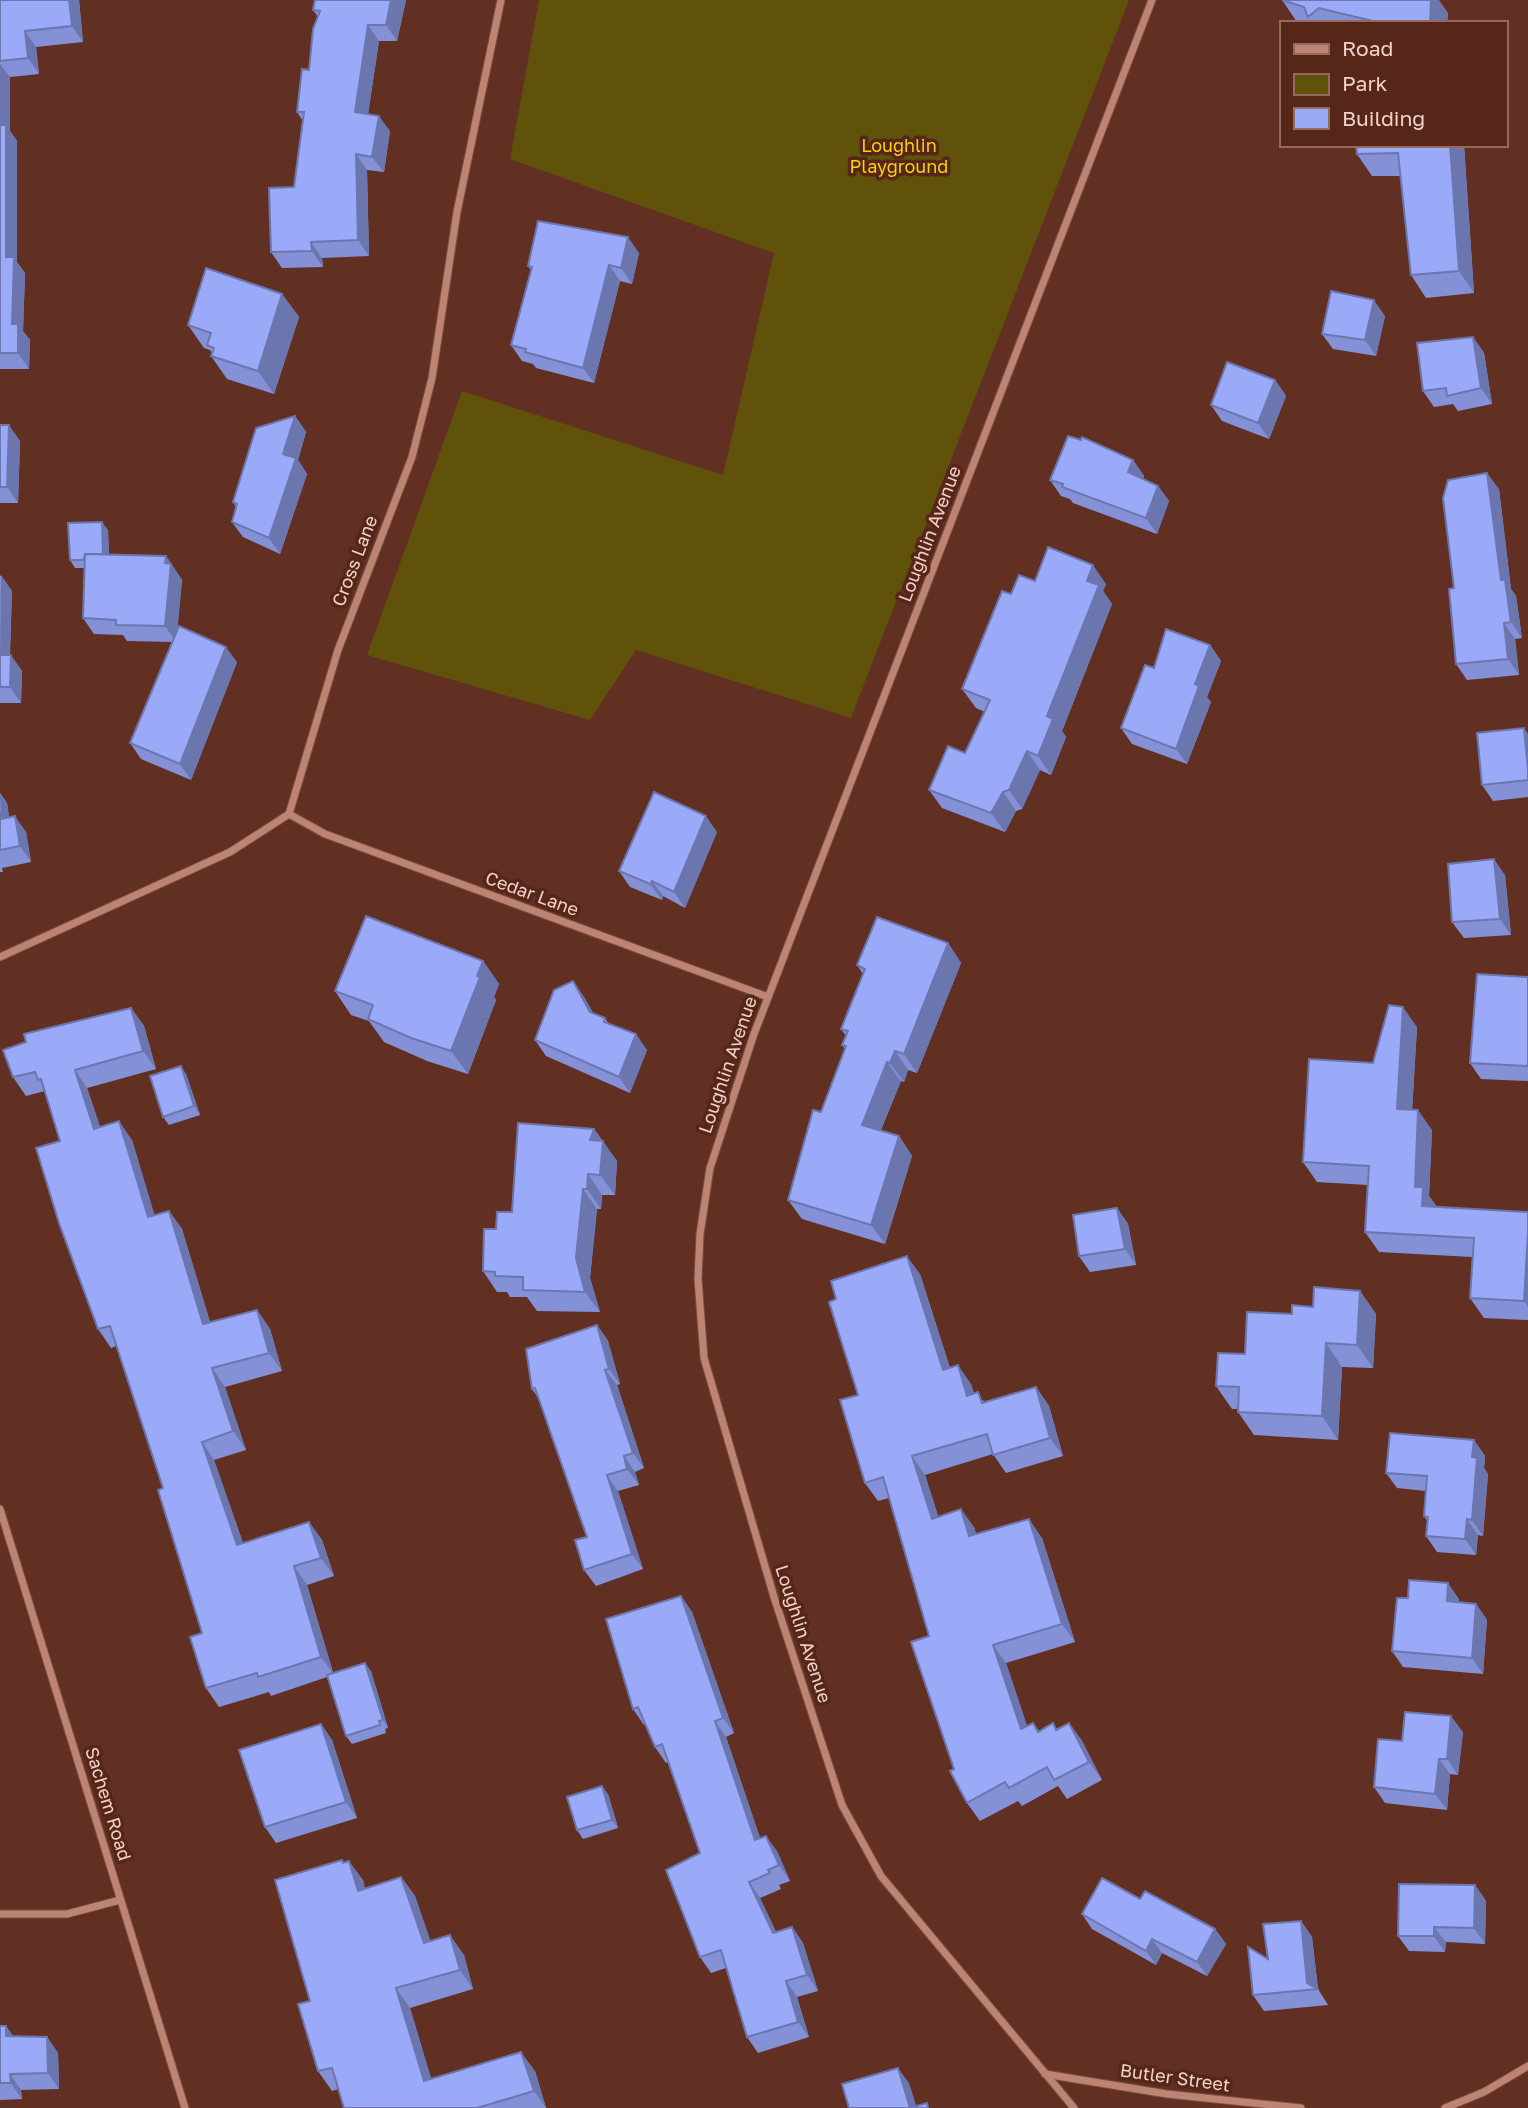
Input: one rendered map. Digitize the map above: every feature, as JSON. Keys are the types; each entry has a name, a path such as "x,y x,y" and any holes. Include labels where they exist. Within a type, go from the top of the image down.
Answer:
{"street":[{"name":"Cross Lane","path":"289,814 338,650 412,457 432,378 457,212 501,0"},
{"name":"Loughlin Avenue","path":"1074,2108 881,1876 842,1805 774,1597 704,1358 698,1279 700,1234 710,1168 768,997 1152,0"},
{"path":"0,957 230,852 289,814"},
{"name":"Cedar Lane","path":"289,814 325,834 768,997"},
{"name":"Sachem Road","path":"0,1509 185,2108"},
{"path":"0,1914 67,1914 120,1900"},
{"path":"1445,2108 1484,2092 1528,2066"},
{"name":"Butler Street","path":"1045,2074 1167,2094 1301,2108"}],"green space":[{"name":"Loughlin Playground","path":"539,0 1129,0 851,718 636,650 590,720 367,655 462,391 723,475 774,253 510,159"}],"building":[{"path":"0,0 69,0 72,26 25,31 28,58 0,61"},
{"path":"315,0 391,0 386,25 368,25 355,112 379,116 372,157 356,154 358,240 311,242 312,251 271,252 269,188 294,187 304,112 297,112 302,69 309,70 313,29 320,11 313,10"},
{"path":"1282,0 1431,0 1430,21 1373,21 1319,8 1308,17 1304,7"},
{"path":"0,125 6,125 6,257 14,257 12,324 18,324 18,353 0,353"},
{"path":"1356,147 1450,147 1459,271 1411,275 1398,153 1357,154"},
{"path":"538,221 628,237 621,268 609,265 583,368 525,352 526,349 511,345 532,267 528,266"},
{"path":"206,268 282,294 258,371 211,356 214,348 207,345 211,333 188,325"},
{"path":"1331,291 1374,300 1365,340 1322,334"},
{"path":"1473,337 1481,388 1447,396 1446,388 1423,391 1417,343"},
{"path":"1227,362 1275,380 1258,423 1211,405"},
{"path":"295,416 283,454 296,458 269,538 232,522 237,504 233,502 256,428"},
{"path":"0,425 9,425 7,487 0,487"},
{"path":"1068,436 1081,440 1082,437 1133,460 1128,472 1158,486 1146,518 1050,480"},
{"path":"1487,473 1501,580 1505,580 1511,622 1504,623 1508,659 1456,664 1449,589 1454,588 1443,498 1448,480"},
{"path":"102,522 103,554 85,554 84,560 70,560 68,523"},
{"path":"1048,547 1093,565 1087,581 1099,585 1047,716 1053,719 1038,756 1027,751 1009,790 1003,792 991,813 929,790 948,746 965,753 990,700 962,689 1002,591 1011,594 1019,575 1035,581"},
{"path":"85,554 166,556 165,563 171,564 165,626 116,625 116,620 83,618"},
{"path":"179,626 226,647 180,764 130,743"},
{"path":"1166,629 1210,645 1195,684 1199,686 1176,749 1121,728 1145,665 1154,668"},
{"path":"0,655 11,655 10,687 0,687"},
{"path":"1524,728 1528,780 1482,785 1477,733"},
{"path":"654,792 706,816 674,892 652,881 650,884 619,871"},
{"path":"0,812 1,819 15,816 20,846 0,850"},
{"path":"1494,859 1500,919 1452,922 1448,864"},
{"path":"366,916 483,961 477,976 480,977 451,1051 411,1038 368,1019 373,1005 335,991"},
{"path":"877,917 948,943 904,1054 895,1051 890,1063 887,1062 862,1125 899,1136 871,1225 788,1200 813,1110 821,1112 846,1046 842,1045 848,1031 841,1029 865,969 857,965"},
{"path":"1477,974 1528,977 1528,1066 1470,1063"},
{"path":"573,981 590,1012 605,1018 604,1022 636,1034 619,1077 535,1040 554,990"},
{"path":"1389,1005 1403,1007 1397,1109 1418,1110 1415,1187 1423,1187 1422,1206 1528,1212 1524,1301 1470,1298 1474,1238 1365,1232 1369,1166 1303,1162 1309,1059 1373,1063"},
{"path":"131,1008 143,1051 75,1070 94,1129 119,1121 148,1217 169,1211 203,1324 257,1310 269,1353 212,1368 233,1431 202,1442 237,1545 309,1522 321,1558 294,1566 321,1657 258,1677 257,1673 206,1688 190,1637 202,1633 158,1490 163,1488 110,1326 98,1329 59,1223 36,1148 60,1141 41,1079 38,1080 35,1072 13,1077 3,1050 26,1042 24,1034"},
{"path":"181,1066 194,1106 163,1117 150,1076"},
{"path":"518,1123 594,1129 590,1140 603,1141 600,1175 588,1174 587,1189 583,1189 576,1258 585,1292 523,1290 523,1277 495,1276 495,1272 483,1271 484,1229 496,1229 497,1212 512,1212"},
{"path":"1117,1208 1125,1249 1079,1256 1073,1215"},
{"path":"907,1256 943,1370 958,1365 967,1396 978,1392 982,1403 1036,1387 1050,1438 993,1455 987,1434 912,1456 932,1519 961,1509 969,1536 1029,1519 1062,1624 993,1645 1021,1729 1033,1723 1038,1732 1053,1723 1056,1730 1069,1723 1089,1762 1054,1780 1047,1767 1009,1788 1005,1782 967,1803 950,1771 954,1769 911,1642 929,1636 883,1477 865,1483 840,1400 858,1395 829,1302 836,1299 831,1281"},
{"path":"1314,1287 1360,1291 1357,1345 1326,1343 1322,1416 1238,1412 1239,1387 1216,1386 1218,1353 1245,1354 1247,1312 1292,1314 1292,1305 1313,1307"},
{"path":"597,1325 609,1369 605,1370 633,1453 624,1456 627,1469 607,1475 632,1554 584,1570 575,1540 587,1537 535,1388 532,1389 526,1349"},
{"path":"1390,1433 1474,1440 1472,1457 1477,1458 1472,1520 1467,1519 1465,1539 1426,1536 1428,1517 1424,1516 1427,1476 1386,1473"},
{"path":"1409,1580 1448,1583 1447,1601 1476,1604 1472,1658 1392,1651 1397,1598 1408,1598"},
{"path":"681,1596 723,1718 715,1721 755,1840 766,1836 779,1865 768,1870 770,1873 749,1882 773,1933 792,1927 807,1975 786,1981 798,2022 747,2037 721,1950 700,1957 666,1870 700,1853 662,1744 655,1747 638,1707 633,1709 606,1619"},
{"path":"365,1663 383,1720 379,1721 380,1725 346,1736 327,1675"},
{"path":"1405,1712 1451,1716 1447,1759 1439,1759 1435,1794 1374,1787 1378,1739 1402,1741"},
{"path":"321,1724 346,1802 265,1827 239,1750"},
{"path":"602,1786 612,1820 577,1830 567,1797"},
{"path":"342,1860 343,1863 349,1861 358,1891 401,1877 424,1943 450,1935 460,1970 396,1988 424,2081 521,2052 534,2091 477,2108 344,2108 332,2068 318,2071 298,2004 310,2001 275,1880"},
{"path":"1102,1878 1140,1899 1145,1891 1215,1929 1197,1962 1152,1939 1146,1951 1082,1914"},
{"path":"1399,1884 1475,1885 1474,1928 1434,1927 1434,1936 1398,1936"},
{"path":"1301,1921 1307,1983 1317,1989 1253,1995 1248,1947 1268,1959 1263,1924"},
{"path":"0,2026 6,2026 6,2036 47,2037 48,2073 10,2074 11,2083 0,2083"},
{"path":"898,2068 910,2108 849,2108 842,2084"},
{"path":"927,2103 928,2108 910,2108"}]}
